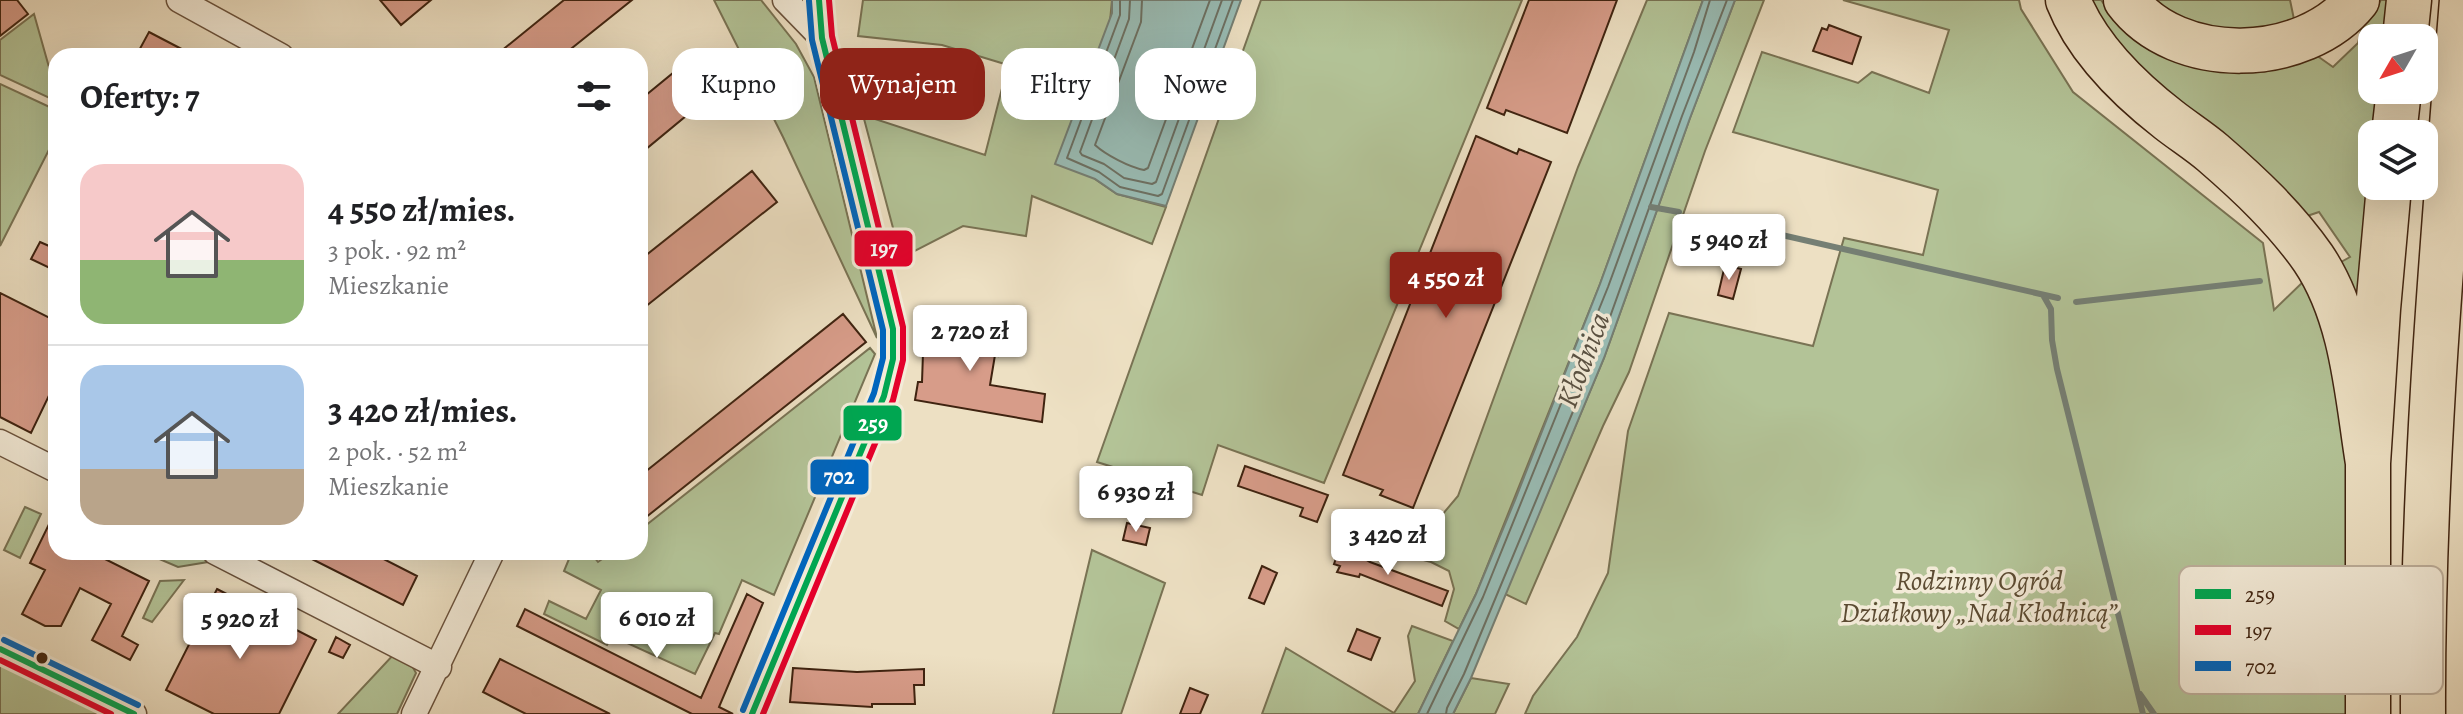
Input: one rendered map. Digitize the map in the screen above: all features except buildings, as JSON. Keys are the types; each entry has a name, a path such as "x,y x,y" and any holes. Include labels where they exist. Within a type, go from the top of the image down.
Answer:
{"highway":[{"path":"2068,0 2096,48 2128,84 2167,119 2211,151 2285,220 2315,261 2344,329 2368,463"},
{"path":"2126,0 2131,8 2163,32 2200,47 2245,51 2268,50 2296,42 2334,21 2354,3"},
{"path":"2406,24 2409,0"},
{"path":"2425,566 2434,341 2462,0"},
{"path":"2368,566 2368,463 2388,200"}],"street":[{"path":"179,0 263,48"},
{"path":"785,0 822,38"},
{"path":"752,714 884,396 893,359 893,329 822,38 819,0"},
{"path":"0,442 48,466"},
{"path":"231,560 439,667"},
{"path":"414,714 488,560"},
{"path":"0,649 134,714"}],"green space":[{"path":"714,0 761,0 798,48 738,48"},
{"path":"863,0 1112,0 1107,48 1001,48 1001,63 985,58 985,48 952,48 858,36"},
{"path":"1261,0 1522,0 1324,483 1218,445 1202,495 1097,462 1218,120 1256,120 1256,48 1244,48"},
{"path":"1647,0 1703,0 1600,284 1476,594 1459,629 1445,621 1454,589 1449,571 1431,562 1334,536 1356,522 1417,535 1431,528 1458,496 1578,167"},
{"path":"1735,0 1764,0 1705,151 1629,372 1526,604 1505,594 1604,358"},
{"name":"Rodzinny Ogród Działkowy „Nad Kłodnicą”","path":"1843,0 2019,0 2021,9 2073,92 2263,243 2274,310 2308,277 2335,347 2349,445 2349,566 2179,566 2179,694 2350,694 2350,714 1525,714 1533,696 1577,637 1608,573 1628,431 1669,313 1813,346 1844,238 1923,255 1938,190 1733,132 1762,52 1858,83 1872,72 1929,93 1949,30"},
{"path":"2080,0 2101,0 2117,22 2208,68 2264,72 2316,55 2333,67 2358,43 2358,104 2381,104 2379,120 2358,120 2358,200 2371,200 2365,330 2334,266 2350,257 2319,212 2301,218 2179,116"},
{"path":"2139,0 2290,0 2296,29 2224,43"},
{"path":"2381,0 2390,0 2388,24 2364,24"},
{"path":"34,14 48,64 48,97 0,75 0,40"},
{"path":"804,59 814,77 820,102 820,120 824,120 877,338 774,120 804,120"},
{"path":"0,84 48,106 48,152 0,246"},
{"path":"1001,92 1001,120 1101,120 1095,179 1117,194 1166,207 1152,244 1032,196 1026,236 963,226 901,258 864,120 878,120 985,155"},
{"path":"870,348 875,354 774,595 742,580 719,634 715,633 695,674 612,636 607,645 544,614 549,601 586,619 601,590 564,571 569,560 648,560 648,524"},
{"path":"25,507 41,514 20,558 4,550"},
{"path":"1092,550 1165,583 1121,714 1053,714"},
{"path":"162,560 214,561 178,567"},
{"path":"184,580 152,622 143,618 160,581"},
{"path":"1412,626 1453,641 1418,714 1262,714 1286,648 1394,713 1415,681 1408,636"},
{"path":"395,653 410,662 416,673 397,714 338,714"},
{"path":"0,661 108,714 0,714"},
{"path":"1471,678 1509,684 1495,714 1453,714"}],"water":[{"path":"1112,0 1241,0 1224,48 1135,48 1135,120 1197,120 1166,206 1117,194 1095,179 1055,164 1072,120 1119,120 1119,48 1099,48 1112,13"},
{"name":"Kłodnica","path":"1703,0 1735,0 1604,358 1471,678 1453,714 1418,714 1476,594 1515,500 1600,284"}],"waterway":[{"path":"1651,207 1679,212"},
{"path":"1703,217 2058,298"},
{"path":"2076,302 2260,281"},
{"path":"2043,295 2051,309 2057,369 2143,714"},
{"path":"2140,694 2154,714"}],"transit line":[{"name":"259","path":"752,714 884,396 893,359 893,329 822,38 819,0"},
{"name":"197","path":"763,714 893,400 903,360 903,327 832,36 829,0"},
{"name":"702","path":"743,710 874,393 883,358 883,330 812,40 809,1"},
{"name":"702","path":"4,640 138,705"},
{"name":"259","path":"0,649 134,714"},
{"name":"197","path":"0,660 111,714"}]}
